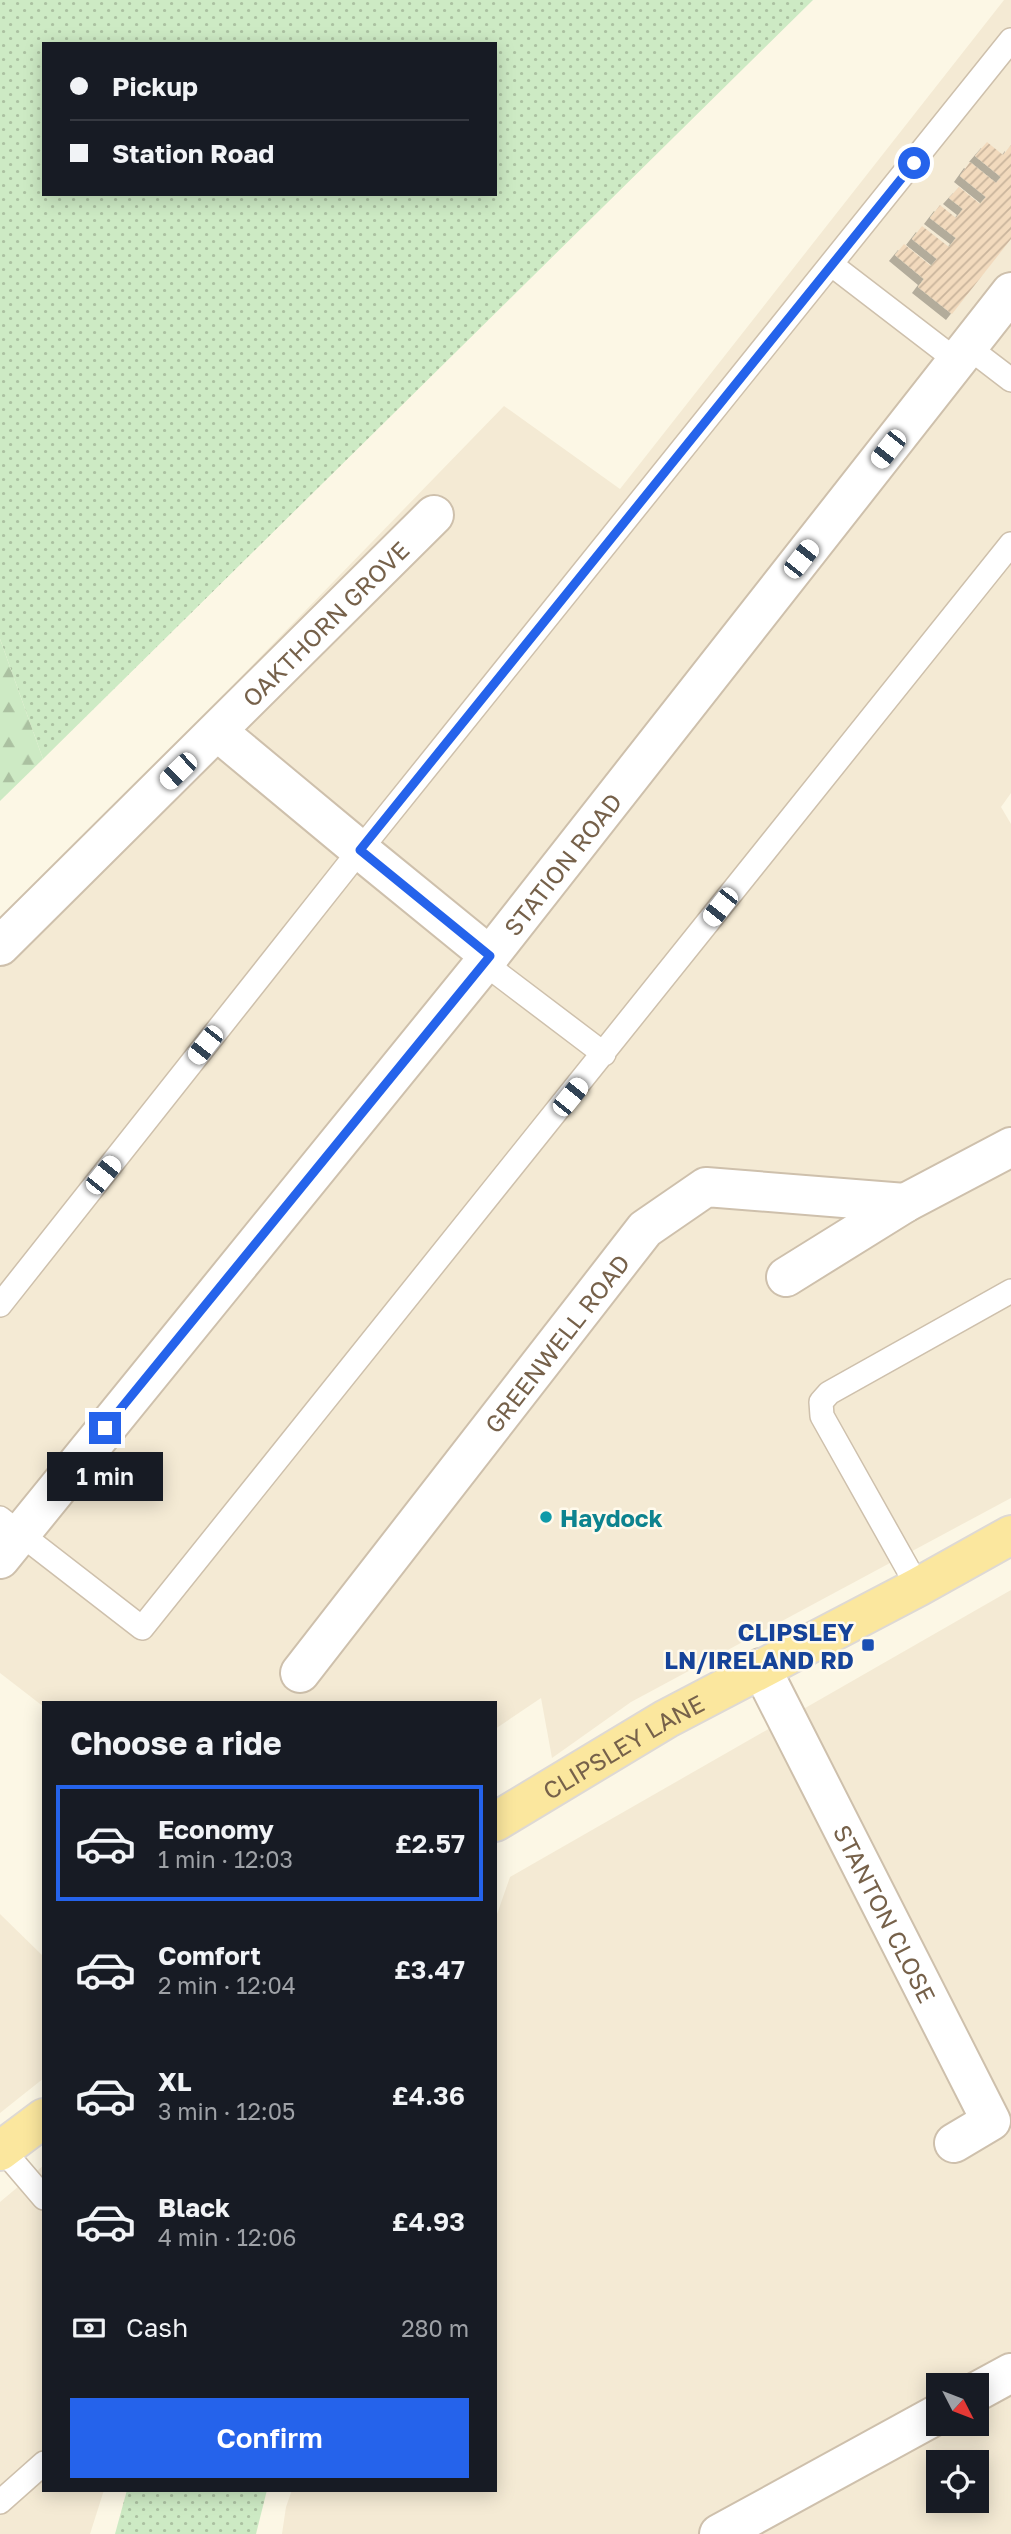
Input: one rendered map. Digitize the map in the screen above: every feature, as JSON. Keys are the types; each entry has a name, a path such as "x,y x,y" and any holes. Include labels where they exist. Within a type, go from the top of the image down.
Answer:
{"main road":[{"name":"CLIPSLEY LANE","path":"497,1821 666,1719 918,1587 1011,1535"},
{"path":"1,2150 42,2120"}],"street":[{"name":"STATION ROAD","path":"6,1537 487,959 1011,292"},
{"name":"OAKTHORN GROVE","path":"0,946 434,515"},
{"path":"218,732 487,959"},
{"path":"786,1277 905,1203 1011,1147"},
{"name":"GREENWELL ROAD","path":"300,1674 645,1229 706,1187 905,1203"},
{"name":"STANTON CLOSE","path":"761,1668 990,2121 954,2143"},
{"path":"989,2385 1011,2374"},
{"path":"719,2534 926,2421"}],"lane":[{"path":"0,1305 360,850 1011,40"},
{"path":"832,265 962,354 1011,380"},
{"path":"6,1537 142,1629 1011,544"},
{"path":"487,959 604,1054"},
{"path":"918,1587 822,1416 821,1402 829,1393 1011,1292"},
{"path":"1,2150 42,2196"},
{"path":"0,2502 42,2465"}],"shaded area":[{"path":"1004,0 1011,0 1011,793 1001,807 1011,824 1011,1498 631,1702 552,1758 541,1698 497,1728 497,1701 42,1701 42,1705 0,1673 0,925 504,406 620,489"},
{"path":"1011,1590 1011,2534 282,2534 291,2492 497,2492 497,1914 510,1877"},
{"path":"0,1914 42,1955 42,2080 0,2113"},
{"path":"42,2167 42,2492 103,2492 90,2534 0,2534 0,2202"}],"green space":[{"path":"0,0 813,0 43,759 0,639"},
{"path":"0,639 43,759 0,801"},
{"path":"126,2492 266,2492 256,2534 115,2534"}],"building":[{"path":"987,142 1003,155 1011,145 1011,239 952,314 918,287 924,279 895,255 904,244 931,266 937,259 912,239 922,226 949,247 956,238 930,218 940,205 956,218 963,209 949,198 959,187 980,204 986,197 960,176 970,162 996,183 1001,177 975,156"}],"place":[{"name":"Haydock","path":"546,1517"},
{"name":"CLIPSLEY LN/IRELAND RD","path":"868,1645"}],"route":[{"path":"105,1428 490,956 360,850 914,163"}]}
